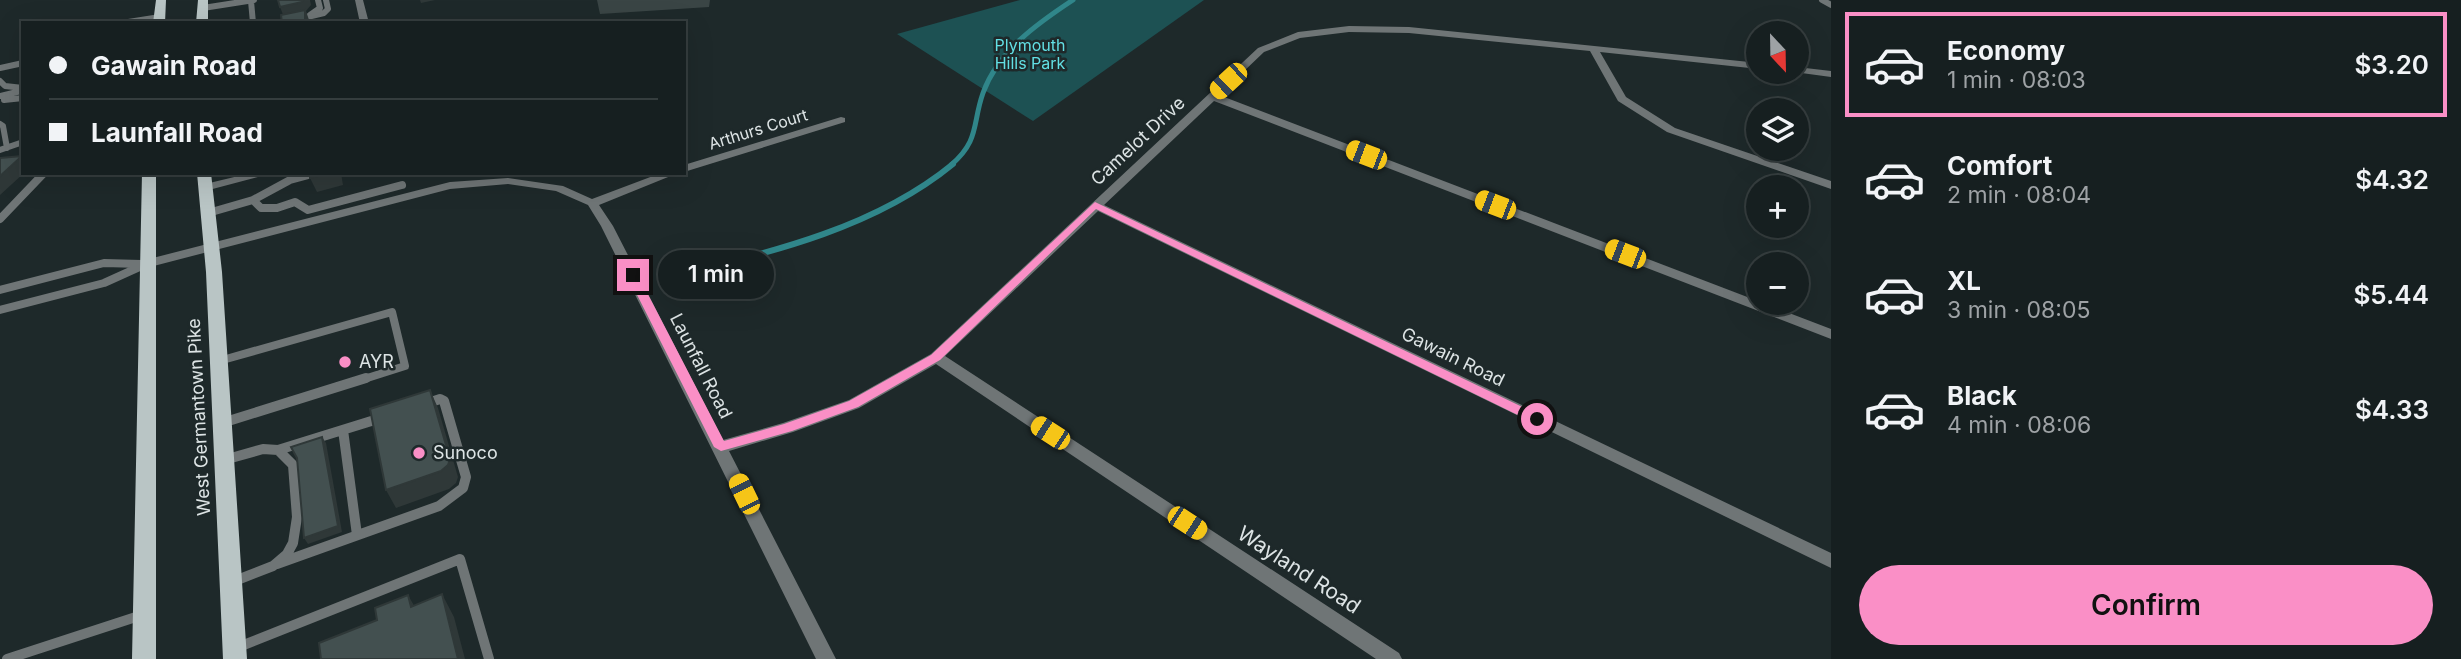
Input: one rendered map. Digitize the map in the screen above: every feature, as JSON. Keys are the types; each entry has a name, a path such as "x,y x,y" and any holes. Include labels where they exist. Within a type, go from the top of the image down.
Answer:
{"main road":[{"path":"159,20 161,0"},
{"path":"144,659 149,175"},
{"name":"West Germantown Pike","path":"204,180 212,248 234,654"}],"street":[{"path":"359,0 364,21"},
{"name":"Camelot Drive","path":"721,447 788,428 854,404 936,357 1261,50 1298,35 1349,29 1409,30 1746,65"},
{"path":"1593,50 1622,99 1671,130 1831,185"},
{"path":"1810,72 1831,74"},
{"path":"1211,96 1831,334"},
{"name":"Arthurs Court","path":"686,168 841,120"},
{"path":"204,180 249,175"},
{"path":"146,264 212,248 308,216 404,191 508,181 559,188 592,203 667,175"},
{"name":"Launfall Road","path":"592,203 607,226 721,447 826,659"},
{"name":"Gawain Road","path":"1095,205 1831,561"},
{"name":"Wayland Road","path":"936,357 1392,659"}],"lane":[{"path":"203,4 253,0 253,21"},
{"path":"282,21 316,12 320,8 318,0"},
{"path":"290,21 324,13 328,9 326,0"},
{"path":"1822,0 1831,5"},
{"path":"0,68 21,63"},
{"path":"0,81 5,86 21,89"},
{"path":"0,99 21,90"},
{"path":"0,99 21,98"},
{"path":"0,124 3,126 3,149 21,143"},
{"path":"0,219 42,175"},
{"path":"208,214 253,200 290,180 309,175"},
{"path":"400,175 404,191"},
{"path":"253,200 261,208 277,208 295,202 308,216"},
{"path":"0,290 104,263 146,264"},
{"path":"0,310 104,283 146,264"},
{"path":"219,361 392,312 405,366 222,422"},
{"path":"230,582 439,506 463,488 466,477 444,401 440,399 415,407"},
{"path":"224,460 262,449 278,450 389,415"},
{"path":"343,430 357,535"},
{"path":"277,564 293,547 297,532 293,465 278,450"},
{"path":"234,654 460,559 489,659"},
{"path":"7,659 144,615"}],"green space":[{"name":"Plymouth Hills Park","path":"1020,0 1204,0 1033,121 897,34"}],"building":[{"path":"278,0 303,0 280,7"},
{"path":"305,10 305,21 282,21 281,15"},
{"path":"21,156 0,176 0,158"},
{"name":"Sunoco","path":"430,390 450,459 448,465 441,471 386,490 370,409"},
{"path":"322,437 338,526 304,538 297,458 291,447"},
{"path":"442,594 458,659 321,659 319,643 377,620 375,608 408,595 411,607"}],"waterway":[{"path":"951,165 967,148 983,93 998,64 1020,39 1073,0"},
{"path":"676,275 785,247 856,221 923,186 953,164"}],"place":[{"name":"AYR","path":"345,362"},
{"name":"Sunoco","path":"419,453"}],"route":[{"path":"633,275 721,447 788,428 854,404 936,357 1095,205 1537,419"}]}
